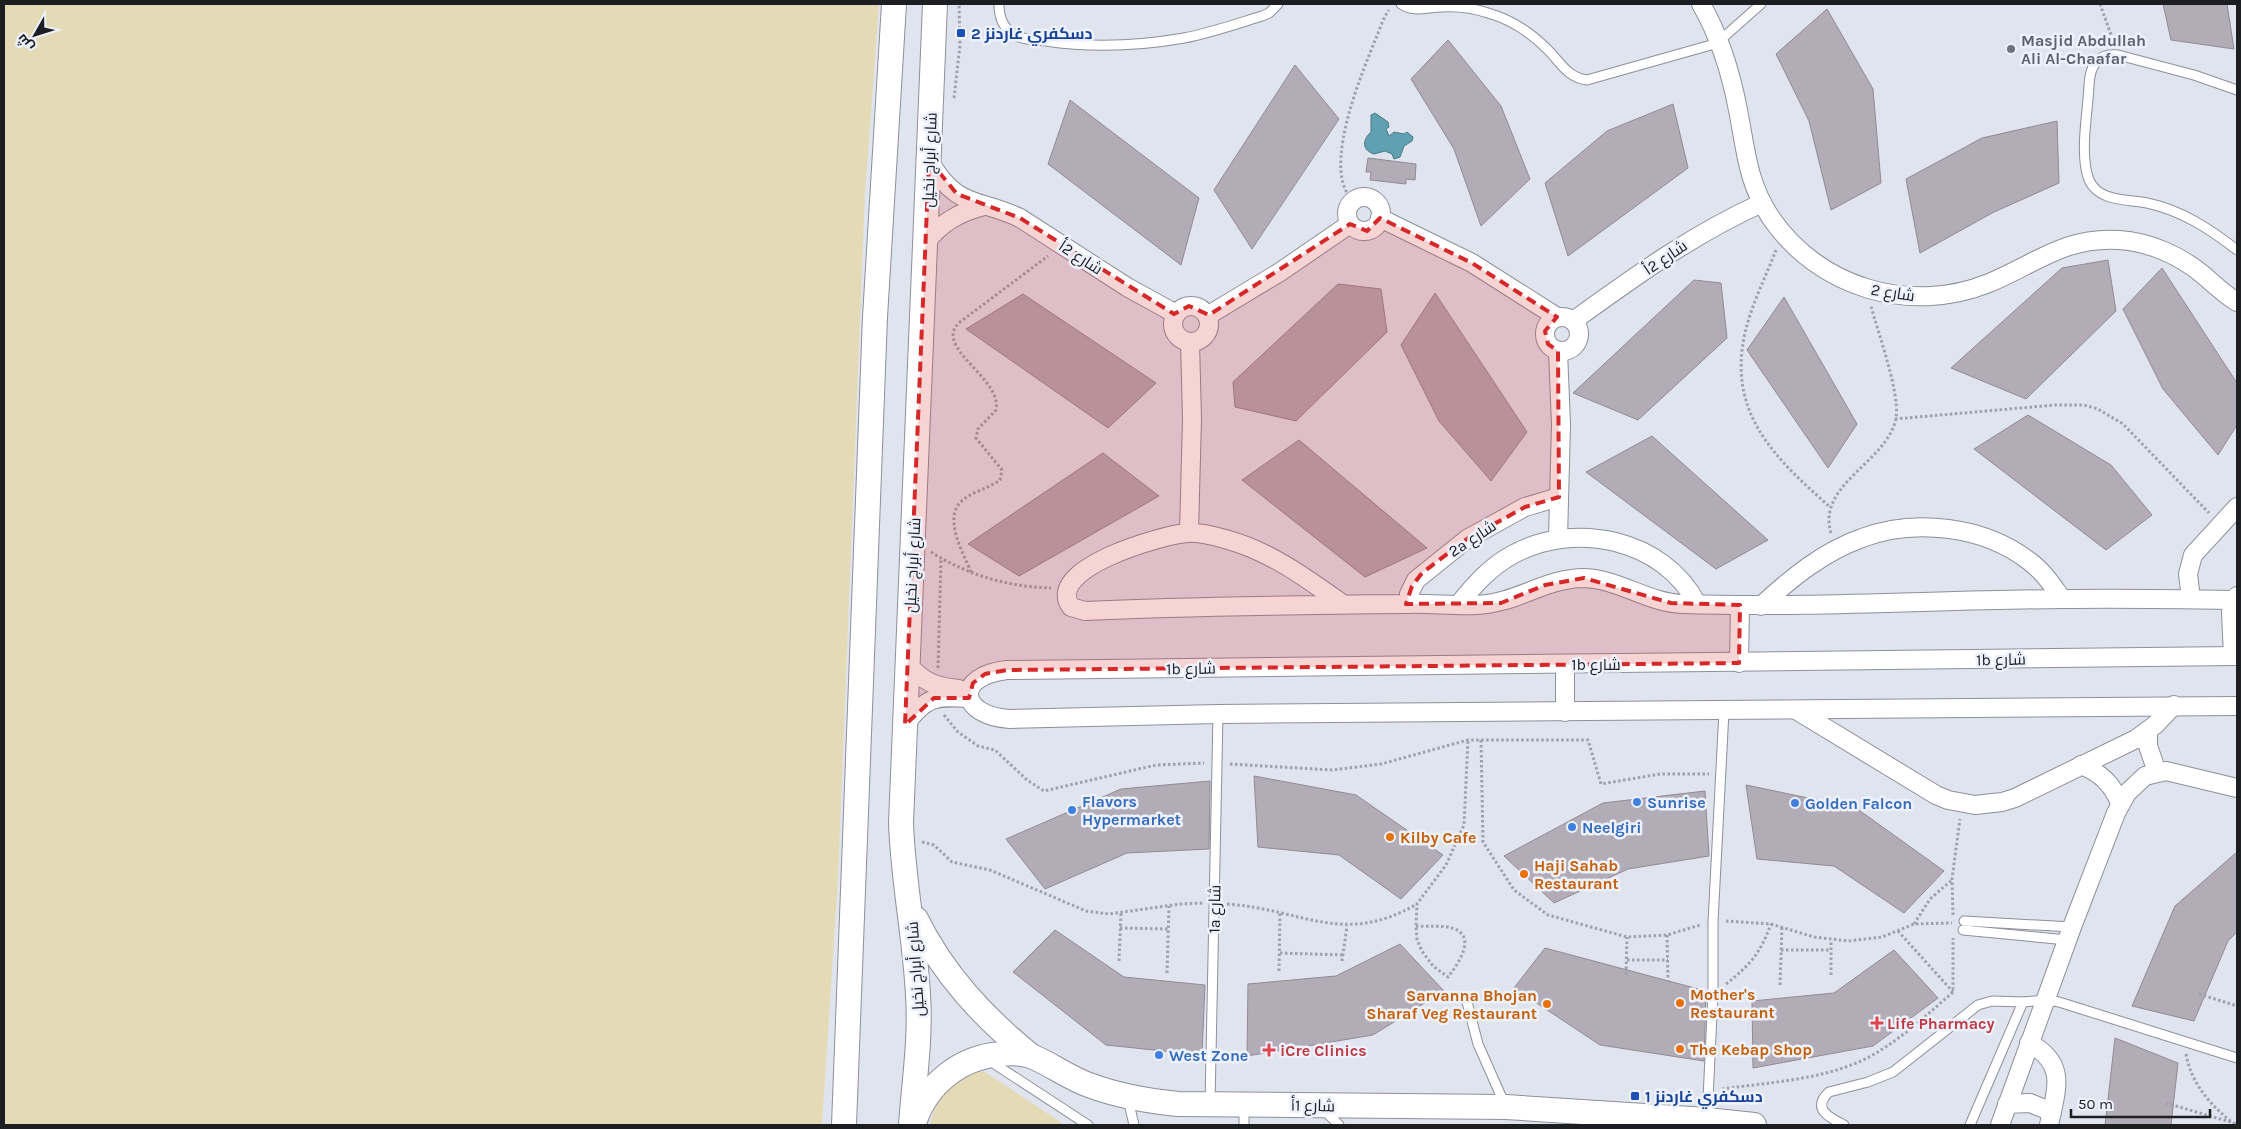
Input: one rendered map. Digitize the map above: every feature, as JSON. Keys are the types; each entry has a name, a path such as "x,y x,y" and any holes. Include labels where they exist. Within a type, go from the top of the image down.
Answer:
{"street":[{"path":"844,1125 875,317 894,4"},
{"name":"شارع أبراج نخيل","path":"912,1125 918,1038 918,997 910,906 906,890 902,844 905,725 935,4"},
{"name":"شارع 2","path":"1701,4 1719,42 1733,87 1747,165 1762,203 1782,232 1821,267 1866,288 1907,297 1950,295 1990,282 2063,247 2092,240 2120,240 2139,243 2173,256 2202,274 2237,302"},
{"name":"شارع 2أ","path":"929,160 936,173 957,194 970,202 1009,212 1020,218 1127,287 1176,314"},
{"path":"1362,196 1375,200 1381,212 1380,218 1373,228 1367,231 1354,228 1350,224 1346,212 1351,202 1362,196"},
{"name":"شارع 2أ","path":"1565,319 1685,243 1762,203"},
{"path":"926,242 946,222 964,212 984,206"},
{"path":"1380,218 1427,239 1472,263 1565,319 1578,327 1577,342 1566,351 1558,351 1548,344 1545,331 1547,325 1565,319"},
{"path":"1207,316 1280,272 1350,224"},
{"path":"1194,306 1207,316 1209,321 1208,332 1200,339 1190,342 1184,340 1175,332 1173,326 1176,314 1184,307 1194,306"},
{"path":"1189,532 1192,419 1190,342"},
{"path":"1558,351 1561,424 1558,539"},
{"name":"2a شارع","path":"1409,604 1409,594 1416,580 1467,539 1525,507 1559,497"},
{"path":"2191,599 2188,574 2190,561 2197,550 2237,507"},
{"path":"1761,606 1796,575 1836,549 1862,538 1890,530 1919,527 1948,529 1977,535 2004,546 2029,561 2044,575 2062,598"},
{"path":"1344,605 1289,566 1257,550 1224,538 1189,532 1146,541 1114,554 1091,566 1072,581 1067,588 1066,595 1072,607 1085,611 1149,608 1344,605 1409,604 1473,605 1501,603 1527,594 1545,585 1564,580 1584,578 1604,581 1658,601 1761,606 2062,598 2236,598 2230,624 2235,656"},
{"path":"1459,604 1474,585 1491,569 1512,555 1534,545 1558,539 1584,537 1610,540 1634,548 1670,568 1690,590 1697,604"},
{"path":"1739,662 1740,605"},
{"name":"1b شارع","path":"970,694 978,678 985,674 1007,670 2235,656"},
{"path":"908,664 921,678 943,692 970,694 972,705 978,710 998,718 1218,714 2237,706"},
{"path":"1564,664 1565,712"},
{"path":"905,725 923,705 943,692"},
{"path":"1796,709 1924,789 1942,798 1961,804 1989,804 2015,798 2148,731 2174,705"},
{"path":"2148,731 2148,746 2157,772"},
{"path":"2081,766 2091,769 2105,779 2116,792 2120,803"},
{"path":"2000,1125 2120,803 2135,783 2145,776 2157,772 2175,772 2237,788"},
{"path":"910,906 924,935 960,989 988,1019 1031,1056"},
{"path":"2007,1104 2030,1103 2050,1119 2057,1095 2058,1082 2055,1069 2039,1049 2029,1043"},
{"name":"شارع 1أ","path":"912,1125 925,1099 944,1077 956,1068 984,1057 1007,1054 1031,1056 1081,1082 1128,1097 1178,1104 1210,1104 1244,1115 1319,1105 1506,1107 1707,1120 1754,1125"}],"lane":[{"path":"999,4 1001,21 1006,28 1021,37 1067,44 1107,46 1146,44 1185,38 1269,14 1278,4"},
{"path":"1401,4 1412,9 1465,8 1488,13 1509,21 1529,33 1546,48 1566,72 1572,76 1587,80 1670,58 1719,42 1760,4"},
{"path":"2237,90 2219,82 2118,55 2102,56 2095,61 2091,68 2085,140 2087,171 2093,186 2105,196 2147,203 2180,214 2211,230 2237,250"},
{"path":"1707,1120 1714,993 1713,922 1724,711"},
{"name":"1a شارع","path":"1210,1104 1218,714"},
{"path":"2070,934 1964,925 2070,934"},
{"path":"1466,998 1478,1044 1506,1107"},
{"path":"1844,1125 1826,1115 1822,1109 1824,1096 1828,1092 1868,1082 1893,1072 1978,1005 1992,1001 2023,1002 2046,1000 2059,1002 2237,1058"},
{"path":"1970,1125 2023,1002"},
{"path":"984,1057 1088,1125"},
{"path":"1128,1097 1134,1125"},
{"path":"1319,1105 1339,1125"}],"path":[{"path":"953,104 960,45 959,4"},
{"path":"2100,4 2118,55"},
{"path":"1351,202 1344,188 1341,173 1341,158 1347,125 1366,62 1385,16 1391,8"},
{"path":"1782,232 1745,331 1742,354 1744,392 1754,421 1764,441 1795,476 1830,506"},
{"path":"971,572 953,524 955,511 963,500 1000,480 1002,470 976,438 978,429 996,410 996,395 954,342 953,330 960,322 1063,246"},
{"path":"1836,549 1829,526 1830,506 1842,488 1887,439 1895,420 1896,398 1866,288"},
{"path":"1895,420 2055,405 2084,406 2098,409 2123,424 2221,526"},
{"path":"914,541 941,558 971,572 1002,582 1034,587 1067,588"},
{"path":"941,558 938,666 943,692 942,714 958,732 978,746 995,750 1027,780 1044,791 1156,765 1217,763 1332,770 1380,764 1468,740 1588,740 1601,784 1660,774 1722,774"},
{"path":"902,844 923,842 934,845 952,862 990,870 1074,908 1098,913 1121,913 1169,906 1214,903 1254,907 1347,926 1374,923 1389,919 1417,904 1446,865 1464,825 1468,740"},
{"path":"1481,740 1483,842 1514,890 1548,915 1627,937 1668,935 1713,922 1730,921 1782,926 1831,940 1865,940 1898,931 1914,924 1953,923"},
{"path":"1709,1091 1785,1081 1837,1070 1870,1056 1908,1031 1953,992 1952,880 1961,804"},
{"path":"1914,924 1930,899 1952,880"},
{"path":"1416,926 1451,927 1461,932 1466,943 1464,951 1458,964 1448,977 1433,966 1422,951 1416,926 1417,904"},
{"path":"1167,973 1169,906"},
{"path":"1119,961 1121,913"},
{"path":"1279,971 1280,913"},
{"path":"1714,993 1748,967 1762,946 1771,924"},
{"path":"1342,961 1347,926"},
{"path":"1780,985 1782,926"},
{"path":"1120,928 1168,929"},
{"path":"1898,931 1953,992"},
{"path":"1668,935 1668,981"},
{"path":"1626,974 1627,937"},
{"path":"1830,975 1831,940"},
{"path":"1781,950 1831,950"},
{"path":"1280,953 1343,955"},
{"path":"1626,960 1668,960"},
{"path":"2199,994 2237,1006"},
{"path":"2183,1041 2190,1066 2201,1090 2215,1108 2233,1122"},
{"path":"2166,1103 2237,1124"}],"highlighted area":[{"path":"929,160 957,194 1020,218 1174,314 1189,306 1209,315 1350,224 1367,231 1380,218 1472,263 1557,317 1545,331 1548,344 1558,351 1559,497 1525,507 1467,539 1422,573 1412,586 1406,604 1501,603 1545,585 1584,578 1671,603 1740,605 1739,663 1007,670 985,674 973,683 969,698 934,698 905,725"}],"sand":[{"path":"4,4 879,4 865,194 838,879 822,1125 4,1125"},
{"path":"971,1072 985,1072 1065,1125 930,1125 935,1109 948,1087 961,1076"}],"water":[{"path":"1375,113 1388,122 1389,127 1386,129 1389,136 1394,132 1404,134 1407,132 1413,137 1412,141 1404,146 1400,157 1394,159 1392,154 1385,151 1374,154 1365,147 1366,138 1371,132 1371,115"}],"building":[{"path":"2163,4 2227,4 2234,49 2171,40"},
{"path":"1827,9 1873,89 1881,183 1831,210 1809,121 1776,54"},
{"path":"1448,40 1501,106 1530,179 1481,226 1454,149 1411,79"},
{"path":"1295,65 1339,119 1252,249 1214,190"},
{"path":"1070,100 1199,198 1181,265 1048,164"},
{"path":"1673,104 1688,168 1568,256 1545,183 1607,131"},
{"path":"2057,121 2059,183 1994,212 1920,253 1906,179 1982,138"},
{"path":"1368,158 1416,164 1415,180 1406,179 1406,184 1370,180 1371,172 1366,172"},
{"path":"2108,260 2116,311 2026,399 1951,368 2062,268"},
{"path":"2162,268 2237,383 2237,425 2218,455 2163,389 2123,309"},
{"path":"1694,280 1721,283 1727,338 1638,420 1573,393"},
{"path":"1338,284 1381,289 1387,332 1296,421 1235,407 1233,382"},
{"path":"1435,293 1527,432 1491,481 1439,421 1401,345"},
{"path":"1023,294 1156,383 1108,428 966,329"},
{"path":"1784,297 1857,424 1828,468 1747,350"},
{"path":"2028,415 2111,465 2152,515 2106,550 1974,449"},
{"path":"1652,436 1768,540 1716,569 1586,472"},
{"path":"1299,440 1427,548 1365,577 1242,480"},
{"path":"1103,453 1159,496 1019,576 968,544"},
{"path":"1254,776 1356,795 1443,855 1401,899 1339,855 1258,847"},
{"path":"1210,781 1209,849 1127,853 1045,889 1006,839 1121,789"},
{"path":"1746,785 1856,808 1944,871 1904,913 1834,866 1757,859"},
{"path":"1705,791 1709,856 1628,869 1554,903 1504,856 1603,803"},
{"path":"2237,852 2237,932 2228,941 2194,1021 2132,1006 2175,906"},
{"path":"1055,930 1124,977 1205,985 1202,1055 1106,1045 1013,972"},
{"path":"1400,944 1444,991 1373,1035 1247,1056 1248,984 1336,976"},
{"path":"1545,948 1706,991 1704,1061 1600,1045 1514,988"},
{"path":"1894,950 1938,998 1873,1046 1753,1068 1752,1001 1834,993"},
{"path":"2115,1038 2178,1063 2171,1125 2105,1125"}],"place":[{"name":"دسكفري غاردنز 2","path":"961,33"},
{"name":"Masjid Abdullah Ali Al-Chaafar","path":"2011,49"},
{"name":"Sunrise","path":"1637,802"},
{"name":"Golden Falcon","path":"1795,803"},
{"name":"Flavors Hypermarket","path":"1072,810"},
{"name":"Neelgiri","path":"1572,827"},
{"name":"Kilby Cafe","path":"1390,837"},
{"name":"Haji Sahab Restaurant","path":"1524,874"},
{"name":"Mother's Restaurant","path":"1680,1003"},
{"name":"Sarvanna Bhojan Sharaf Veg Restaurant","path":"1547,1004"},
{"name":"Life Pharmacy","path":"1877,1023"},
{"name":"The Kebap Shop","path":"1680,1049"},
{"name":"iCre Clinics","path":"1269,1050"},
{"name":"West Zone","path":"1159,1055"},
{"name":"دسكفري غاردنز 1","path":"1635,1096"}]}
